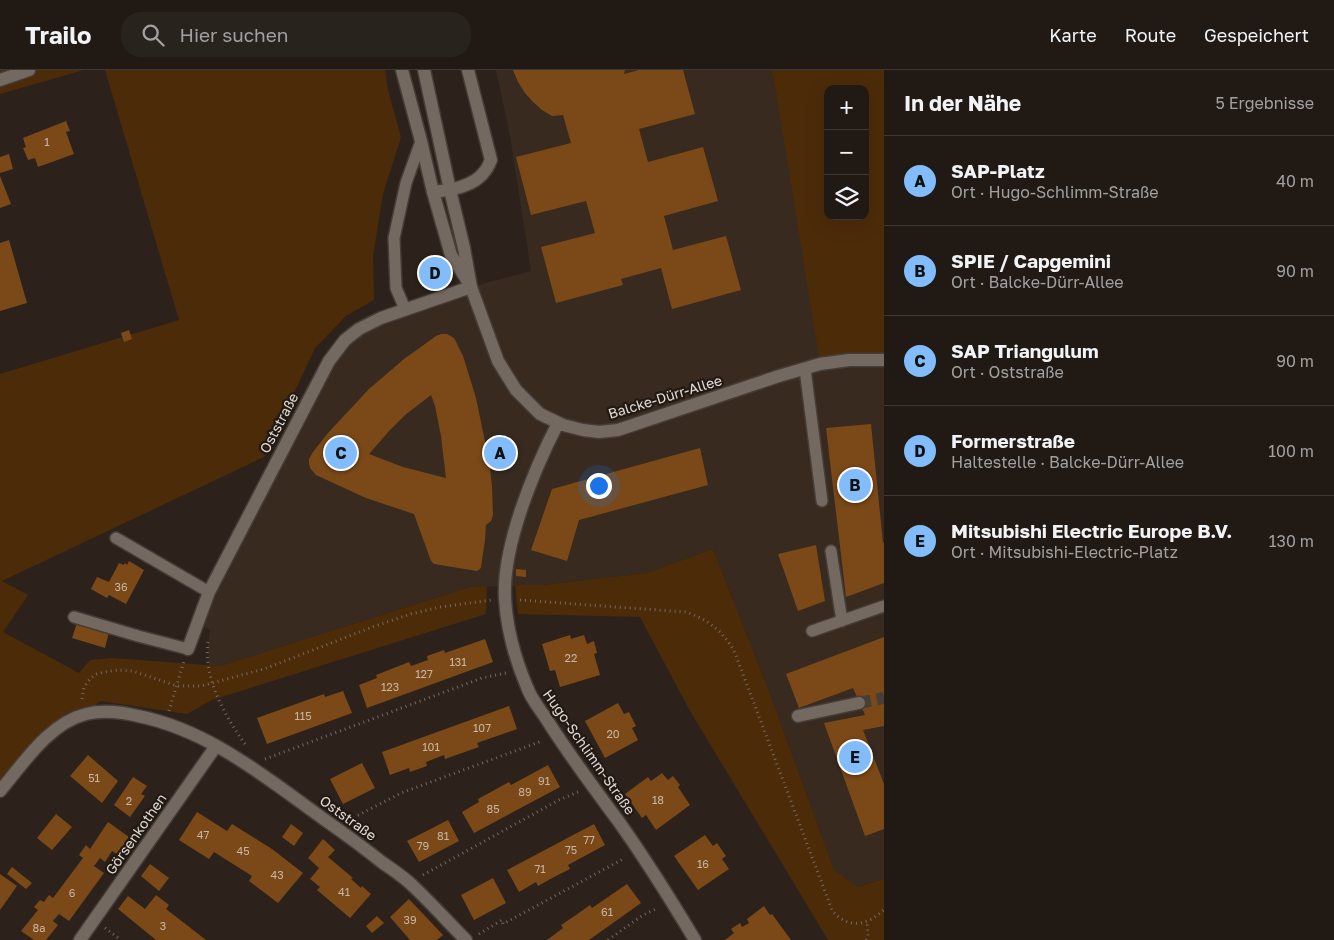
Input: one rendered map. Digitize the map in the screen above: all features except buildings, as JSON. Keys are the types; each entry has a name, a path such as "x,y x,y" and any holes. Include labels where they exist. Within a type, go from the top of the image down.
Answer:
{"street":[{"path":"0,80 29,70"},
{"name":"Balcke-Dürr-Allee","path":"402,70 451,255 471,287"},
{"name":"Balcke-Dürr-Allee","path":"424,70 471,287 498,361 508,380 540,414 558,423 583,430 598,432 618,430 820,364 849,360 884,360"},
{"path":"433,192 450,190 472,182 486,171 491,160 468,70"},
{"name":"Oststraße","path":"188,649 209,592 329,361 345,340 359,329 381,318 471,287"},
{"name":"Hugo-Schlimm-Straße","path":"558,423 538,466 510,548 505,598 508,629 527,689 561,741 638,850 695,940"},
{"path":"798,716 859,703"},
{"name":"Oststraße","path":"85,714 105,711 153,719 188,731 256,765 412,884 471,938"},
{"path":"0,791 33,751 57,728 85,714"},
{"name":"Görsenkothen","path":"80,940 216,746"}],"lane":[{"path":"404,309 396,288 394,238 406,183 421,141"},
{"path":"805,369 822,501"},
{"path":"116,538 209,592"},
{"path":"831,551 842,621"},
{"path":"812,631 884,606"},
{"path":"74,617 188,649"}],"path":[{"path":"85,714 82,698 84,688 96,674 118,670 133,671 176,686 201,686 264,669 375,626 440,607 505,598 685,612 706,620 731,645 832,910 837,917 856,924 867,921 884,910"},
{"path":"197,624 210,630 208,646 209,666 219,702 256,765 482,678 505,674"},
{"path":"166,723 188,649"},
{"path":"340,830 349,820 401,792 542,741"},
{"path":"412,884 427,872 559,800 577,793"},
{"path":"471,938 502,920 503,924 628,856"},
{"path":"608,940 643,915 660,907"},
{"path":"866,940 868,936 867,921"}],"shaded area":[{"path":"0,70 84,70 0,94"},
{"path":"105,70 385,70 388,90 401,137 383,194 373,256 374,300 346,316 315,348 264,457 2,581 28,595 3,632 79,673 90,660 112,658 220,666 470,587 487,586 486,614 212,700 187,714 100,701 85,714 71,720 0,791 0,374 179,320"},
{"path":"496,70 771,70 776,91 824,211 824,220 828,220 884,360 884,879 858,887 834,871 768,688 713,549 646,573 543,585 470,587 220,666 209,666 208,646 210,630 197,624 329,361 359,329 471,287 531,271 510,136"},
{"path":"771,70 884,70 884,360 820,364"},
{"path":"713,549 768,688 834,870 858,887 884,879 884,940 828,940 689,709 640,617 518,614 515,585 543,585 646,573"}],"tunnel":[{"path":"859,703 884,698"}],"place":[{"name":"Formerstraße","path":"435,273"},
{"name":"SAP Triangulum","path":"341,453"},
{"name":"SAP-Platz","path":"500,453"},
{"name":"SPIE / Capgemini","path":"855,485"},
{"name":"Mitsubishi Electric Europe B.V.","path":"855,757"}]}
